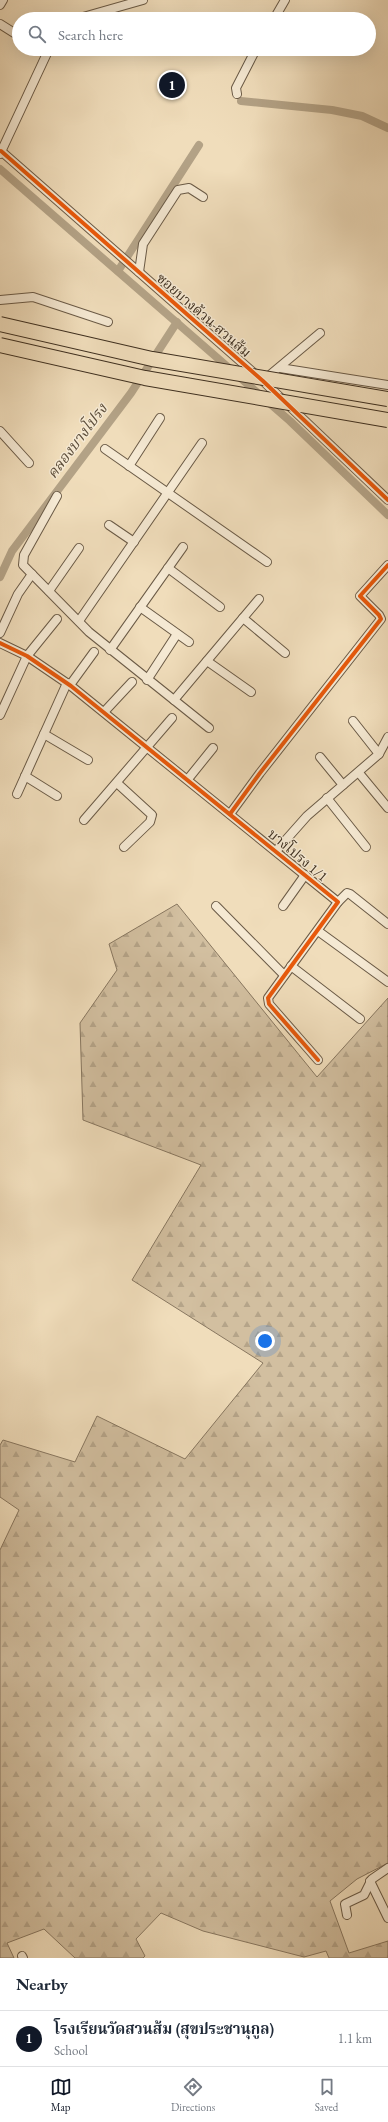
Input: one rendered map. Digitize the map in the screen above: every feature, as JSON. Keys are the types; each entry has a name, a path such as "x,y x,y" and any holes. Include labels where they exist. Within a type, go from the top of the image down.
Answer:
{"highway":[{"path":"0,324 152,359 388,399"},
{"path":"0,345 145,378 388,420"}],"street":[{"path":"0,5 3,0"},
{"path":"97,12 128,2 143,0"},
{"path":"278,12 285,0"},
{"path":"0,24 12,32"},
{"path":"1,148 42,56"},
{"path":"237,94 236,88 252,56"},
{"name":"ซอยบางด้วน-สวนส้ม","path":"1,148 263,381 388,500"},
{"path":"139,272 143,244 178,190 189,188 203,197"},
{"path":"0,300 33,297 108,322"},
{"path":"263,381 320,333"},
{"path":"280,368 388,385"},
{"path":"129,466 160,418"},
{"path":"0,431 29,463"},
{"path":"79,621 202,442"},
{"path":"105,449 267,562"},
{"path":"57,496 22,558 23,564 110,650 209,728"},
{"path":"109,524 134,542"},
{"path":"110,650 183,547"},
{"path":"49,591 80,548"},
{"path":"230,814 260,773 381,619 379,614 360,596 388,566"},
{"path":"168,568 220,607"},
{"path":"0,633 18,594 32,574"},
{"path":"174,700 259,599"},
{"path":"140,607 189,642"},
{"path":"243,618 285,653"},
{"path":"0,716 27,656 57,619"},
{"path":"147,680 177,634"},
{"name":"บางโปรง 1/1","path":"0,643 27,656 69,684 337,901"},
{"path":"17,794 44,734 69,684 94,652"},
{"path":"207,661 251,692"},
{"path":"104,712 132,682"},
{"path":"84,820 148,748 172,718"},
{"path":"354,721 379,754"},
{"path":"44,734 88,760"},
{"path":"276,851 300,822 327,798 359,773 379,754 388,737"},
{"path":"188,779 213,748"},
{"path":"320,757 343,785"},
{"path":"359,773 388,808"},
{"path":"25,776 57,796"},
{"path":"117,783 152,815 150,822 124,847"},
{"path":"327,798 366,848"},
{"path":"283,906 305,875"},
{"path":"318,1060 268,1002 268,998 318,931 337,901 347,893 388,924"},
{"path":"216,906 284,975"},
{"path":"318,931 388,982"},
{"path":"291,966 360,1019"},
{"path":"347,1915 345,1904 364,1895 370,1881 388,1868"},
{"path":"370,1881 388,1918"}],"green space":[{"path":"177,904 317,1077 388,998 388,1863 357,1879 330,1901 349,1953 388,1941 388,1958 329,1958 326,1951 304,1957 203,1931 161,1913 136,1939 145,1956 143,1958 75,1958 44,1929 7,1943 14,1958 0,1958 0,1550 19,1510 0,1497 0,1445 3,1440 75,1462 97,1416 185,1459 263,1363 132,1280 201,1165 83,1120 80,1023 117,970 109,944"}],"waterway":[{"path":"241,101 332,110 362,116 388,128"},
{"path":"118,271 199,145"},
{"path":"0,169 290,421 388,515"},
{"name":"คลองบางโปรง","path":"0,577 12,551 131,393 177,322"}],"cycle path":[{"path":"1,151 263,381 388,500"},
{"path":"230,814 260,773 381,619 379,615 360,596 388,565"},
{"path":"0,643 27,656 71,686 338,902 268,998 269,1004 318,1060"}],"place":[{"name":"โรงเรียนวัดสวนส้ม (สุขประชานุกูล)","path":"172,85"}]}
